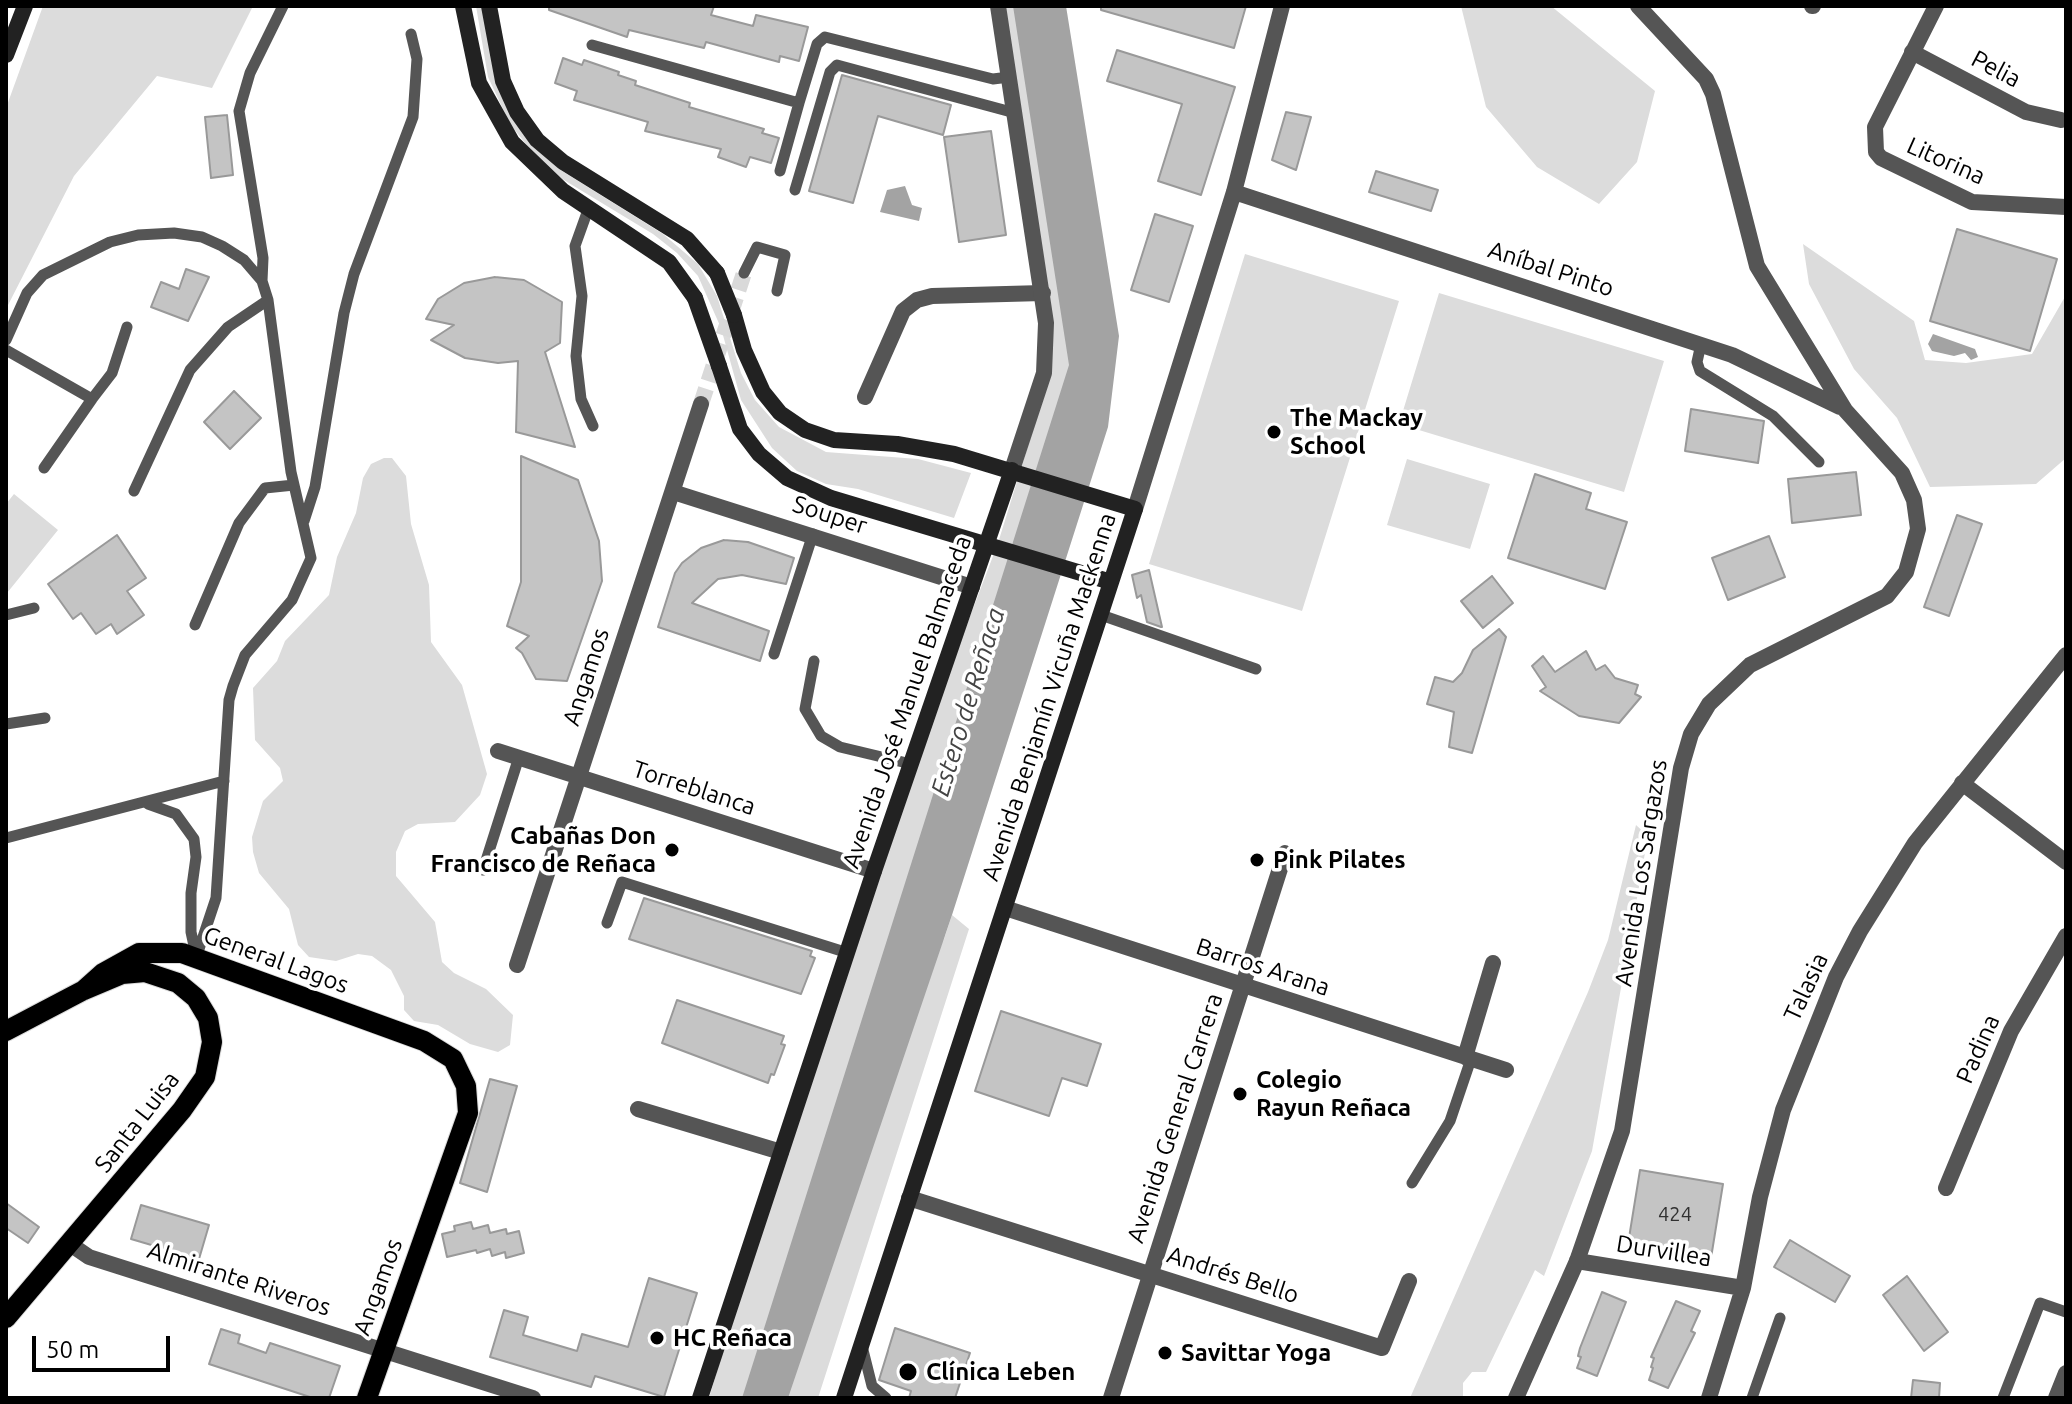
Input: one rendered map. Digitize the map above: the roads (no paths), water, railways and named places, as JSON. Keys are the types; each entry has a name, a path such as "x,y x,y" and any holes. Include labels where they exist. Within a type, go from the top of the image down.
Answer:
{"main road":[{"path":"6,55 25,6"},
{"path":"463,6 473,62 498,122 527,160 669,262 695,298 740,429 759,454 787,478 831,498 1111,582"},
{"path":"489,6 503,81 517,112 537,140 563,162 687,239 717,273 744,350 763,392 780,413 805,430 834,440 935,449 1135,509"},
{"name":"Avenida José Manuel Balmaceda","path":"700,1398 874,871 972,587 995,546 1020,472"},
{"name":"Avenida Benjamín Vicuña Mackenna","path":"844,1398 1135,509"},
{"name":"General Lagos","path":"84,990 103,973 139,953 167,950 424,1041 453,1059"},
{"path":"196,958 196,998"},
{"path":"6,1031 122,974 145,972 178,983 196,998"},
{"name":"Santa Luisa","path":"6,1318 162,1135 205,1077 212,1042 208,1018 196,998"},
{"name":"Angamos","path":"367,1398 468,1113 466,1086 453,1059"}],"street":[{"name":"Avenida José Manuel Balmaceda","path":"998,6 1043,293 1044,373 1020,472"},
{"name":"Avenida Benjamín Vicuña Mackenna","path":"1135,509 1234,192 1282,6"},
{"name":"Avenida Los Sargazos","path":"1516,1398 1577,1261 1622,1131 1681,768 1691,734 1709,704 1735,676 1767,656 1875,605 1898,585 1912,559 1918,529 1909,486 1892,462 1845,410 1757,266 1713,94 1706,79 1638,6"},
{"name":"Litorina","path":"1936,6 1875,127 1874,145 1881,158 1972,202 2066,207"},
{"name":"Pelia","path":"1912,52 2026,112 2061,120"},
{"name":"Aníbal Pinto","path":"1234,192 1701,344 1769,370 1845,410"},
{"path":"865,397 903,311 917,300 932,296 1043,293"},
{"name":"Angamos","path":"517,965 701,404"},
{"name":"Souper","path":"673,492 972,587"},
{"name":"Talasia","path":"1709,1398 1743,1288 1771,1153 1814,1025 1854,943 1886,887 1962,783 2066,655"},
{"name":"Torreblanca","path":"498,751 874,871"},
{"path":"1962,783 2066,862"},
{"name":"Avenida General Carrera","path":"1111,1398 1285,853"},
{"name":"Barros Arana","path":"1005,908 1506,1070"},
{"name":"Padina","path":"1946,1188 2011,1031 2066,936"},
{"path":"1468,1058 1493,963"},
{"path":"638,1109 781,1152"},
{"name":"Andrés Bello","path":"909,1198 1382,1348 1409,1281"},
{"name":"Almirante Riveros","path":"70,1244 89,1257 533,1398"},
{"name":"Durvillea","path":"1577,1261 1743,1288"},
{"path":"2056,1398 2066,1373"}],"lane":[{"path":"196,958 216,898 229,700 238,671 250,648 275,622 303,582 311,558 294,485 239,111 250,73 283,6"},
{"path":"304,522 315,487 344,313 354,274 413,117 417,59 411,34"},
{"path":"780,171 817,44 825,37 993,79 1009,77"},
{"path":"592,45 799,103"},
{"path":"795,190 830,72 837,65 1015,113"},
{"path":"589,207 575,246 582,296 576,356 581,399 593,426"},
{"path":"6,340 27,293 43,275 110,242 138,235 174,233 202,237 244,260 262,281"},
{"path":"744,273 757,247 785,255 777,291"},
{"path":"134,491 190,370 228,327 268,300"},
{"path":"44,468 112,373 127,327"},
{"path":"1701,344 1697,362 1700,371 1773,416 1819,462"},
{"path":"6,350 92,399"},
{"path":"195,625 239,523 265,488 294,485"},
{"path":"774,654 813,534"},
{"path":"6,615 34,608"},
{"path":"1101,615 1256,669"},
{"path":"814,661 805,709 821,736 840,747 911,764"},
{"path":"6,724 45,718"},
{"path":"483,870 519,757"},
{"path":"6,838 224,781"},
{"path":"144,803 176,814 194,839 196,857 191,893 191,932 196,958"},
{"path":"607,923 622,882 848,953"},
{"path":"1412,1183 1450,1121 1468,1058"},
{"path":"2003,1398 2040,1303 2066,1312"},
{"path":"1752,1398 1780,1318"},
{"path":"862,1344 872,1386 886,1398"}],"water":[{"name":"Estero de Reñaca","path":"1013,6 1066,6 1119,336 1108,427 952,915 788,1398 742,1398 1069,365"},
{"path":"905,186 912,205 922,208 919,221 880,212 887,190"},
{"path":"1933,334 1975,349 1978,357 1971,360 1965,353 1954,356 1932,351 1928,344"}],"tunnel":[{"path":"701,404 744,273"}],"place":[{"name":"The Mackay School","path":"1274,432"},
{"name":"Cabañas Don Francisco de Reñaca","path":"672,850"},
{"name":"Pink Pilates","path":"1257,860"},
{"name":"Colegio Rayun Reñaca","path":"1240,1094"},
{"name":"HC Reñaca","path":"657,1338"},
{"name":"Savittar Yoga","path":"1165,1353"},
{"name":"Clínica Leben","path":"908,1372"}]}
